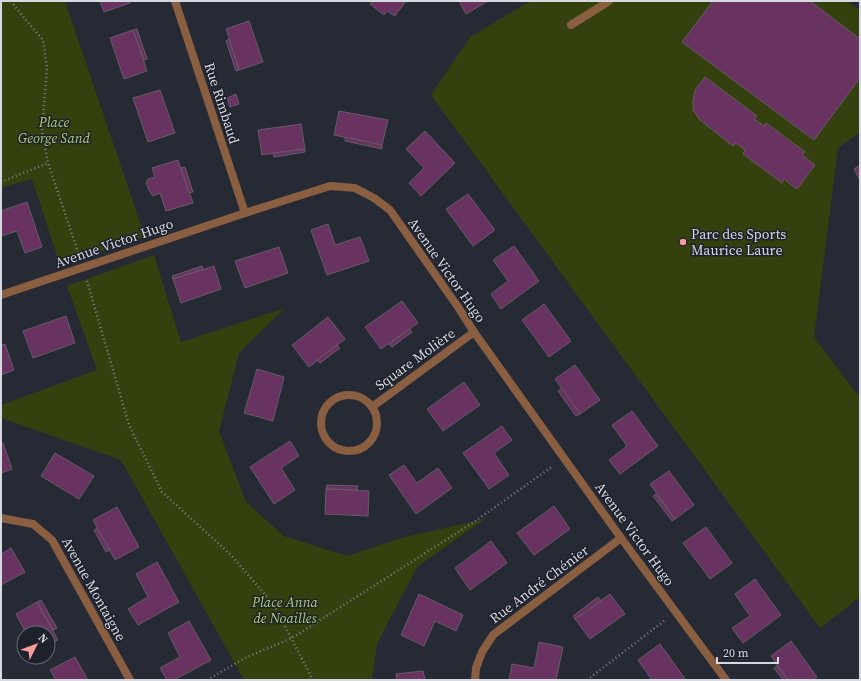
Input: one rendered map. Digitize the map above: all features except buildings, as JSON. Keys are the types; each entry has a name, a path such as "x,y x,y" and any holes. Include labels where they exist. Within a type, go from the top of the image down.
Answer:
{"street":[{"name":"Rue Rimbaud","path":"175,1 245,213"},
{"path":"571,25 609,1"},
{"name":"Avenue Victor Hugo","path":"1,295 330,186 355,188 374,198 390,210 454,300 474,332 621,538 726,680"},
{"name":"Square Molière","path":"372,407 474,332"},
{"name":"Square Molière","path":"348,395 357,396 365,400 372,407 376,415 377,424 375,434 370,442 363,448 354,451 345,451 336,449 328,443 323,435 321,417 325,408 331,401 348,395"},
{"name":"Avenue Montaigne","path":"1,518 33,524 52,540 130,680"},
{"name":"Rue André Chénier","path":"475,680 476,668 482,652 493,635 621,538"}],"path":[{"path":"12,1 43,40 47,68 42,130 48,163 83,268 129,425 162,492 231,556 274,604 313,680"},
{"path":"1,182 48,163"},
{"path":"207,680 245,658 292,638 474,522 564,458"},
{"path":"587,680 676,612"}],"green space":[{"name":"Place George Sand","path":"1,1 65,1 145,237 60,265 32,179 1,188"},
{"name":"Parc des Sports Maurice Laure","path":"530,1 847,1 860,10 860,132 838,148 814,337 857,394 860,393 860,597 820,628 431,95 470,37"},
{"name":"Place Anna de Noailles","path":"154,255 181,342 285,308 239,353 219,431 246,502 284,536 347,556 405,537 485,519 417,567 377,644 372,680 244,680 121,460 1,418 1,405 97,370 67,286"}],"place":[{"name":"Parc des Sports Maurice Laure","path":"683,242"}]}
